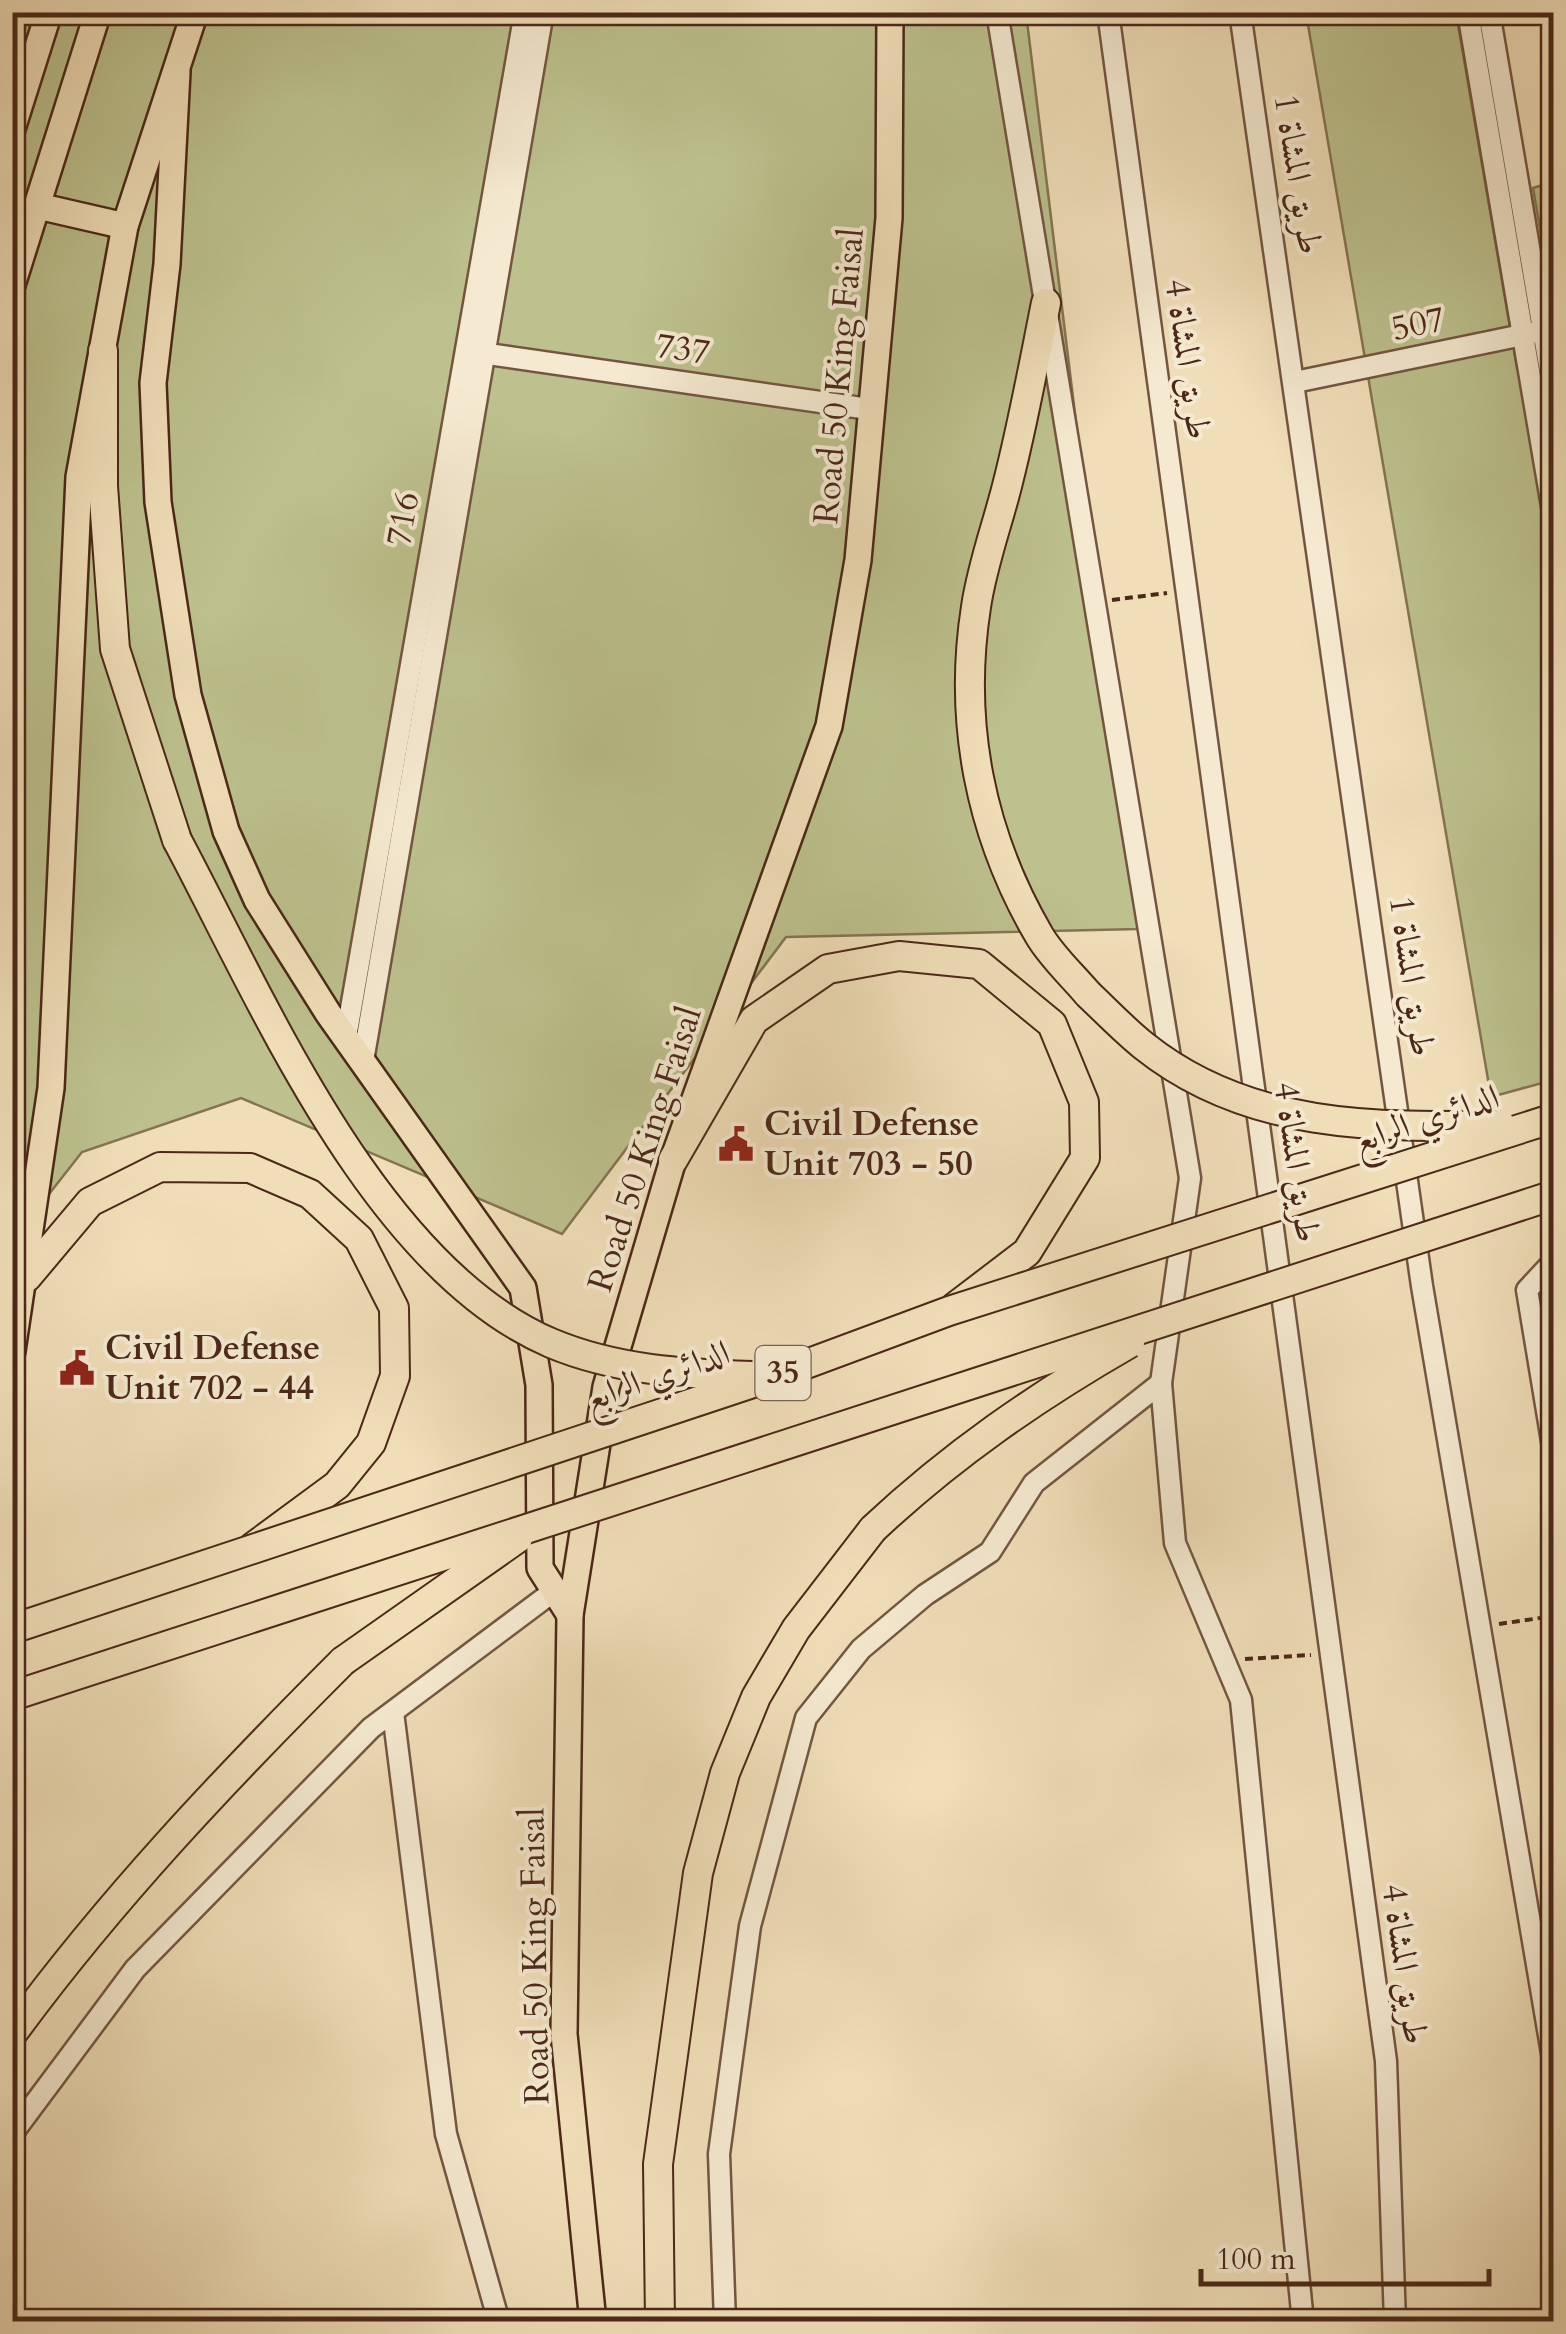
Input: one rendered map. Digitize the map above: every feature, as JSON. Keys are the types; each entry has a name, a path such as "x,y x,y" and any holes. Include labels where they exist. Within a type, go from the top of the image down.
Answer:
{"highway":[{"path":"1046,303 1013,463 976,604 968,672 977,787 1000,856 1040,938 1088,994 1146,1048 1211,1085 1272,1111 1381,1128 1543,1121"},
{"path":"103,351 104,486 115,648 177,840 306,1080 382,1201 467,1292 551,1343 666,1374 774,1376"},
{"path":"673,1160 754,1020 828,969 900,956 979,964 1052,1024 1084,1102 1084,1158 1027,1252 950,1310"},
{"name":"الدائري الرابع","path":"12,1629 774,1376 950,1310 1543,1121"},
{"path":"27,1277 90,1202 160,1167 250,1168 310,1194 359,1239 394,1308 395,1376 372,1443 336,1485 240,1556"},
{"name":"35","path":"12,1696 1554,1195"},
{"path":"660,2322 658,2164 698,1873 720,1790 756,1698 796,1628 873,1529 934,1472 1031,1402 1180,1316"},
{"path":"12,2034 62,1966 198,1806 344,1661 540,1522"}],"main road":[{"path":"12,129 49,12"},
{"path":"12,285 98,12"},
{"path":"12,1352 27,1277 51,1088 78,477 125,226 195,12"},
{"name":"Road 50 King Faisal","path":"593,2322 564,2034 570,1615 606,1387 673,1160 829,726 858,560 889,218 890,12"},
{"path":"177,72 167,264 154,383 158,502 188,695 226,831 249,883 346,1037 523,1288 539,1386 540,1568 570,1615"},
{"path":"38,206 125,226"}],"street":[{"name":"716","path":"346,1037 524,12"},
{"path":"363,1061 488,354 543,12"},
{"path":"996,12 1190,1178 1161,1384 1175,1543 1241,1700 1304,2322"},
{"name":"طريق المشاة 4","path":"1108,12 1386,2061 1395,2322"},
{"name":"طريق المشاة 1","path":"1240,12 1422,1286 1554,2065"},
{"path":"1468,12 1554,394"},
{"path":"1489,12 1540,332 1554,518"},
{"name":"507","path":"1295,382 1540,332"},
{"name":"737","path":"488,354 869,410"},
{"path":"1554,1261 1527,1290 1554,1454"},
{"path":"726,2322 719,2154 728,2083 750,1926 806,1718 861,1649 925,1595 990,1552 1034,1482 1161,1384"},
{"path":"12,2134 135,1970 372,1728 554,1592"},
{"path":"393,1712 446,2134 499,2322"}],"path":[{"path":"1096,602 1186,591"},
{"path":"1480,1626 1554,1616"},
{"path":"1224,1660 1330,1654"}],"green space":[{"path":"13,13 1026,13 1138,929 786,937 562,1234 241,1098 82,1152 13,1240"},
{"path":"1306,13 1456,13 1517,368 1553,361 1553,1080 1491,1097"},
{"path":"1554,182 1553,304 1533,188"}],"place":[{"name":"Civil Defense Unit 703 - 50","path":"736,1144"},
{"name":"Civil Defense Unit 702 - 44","path":"77,1368"}]}
